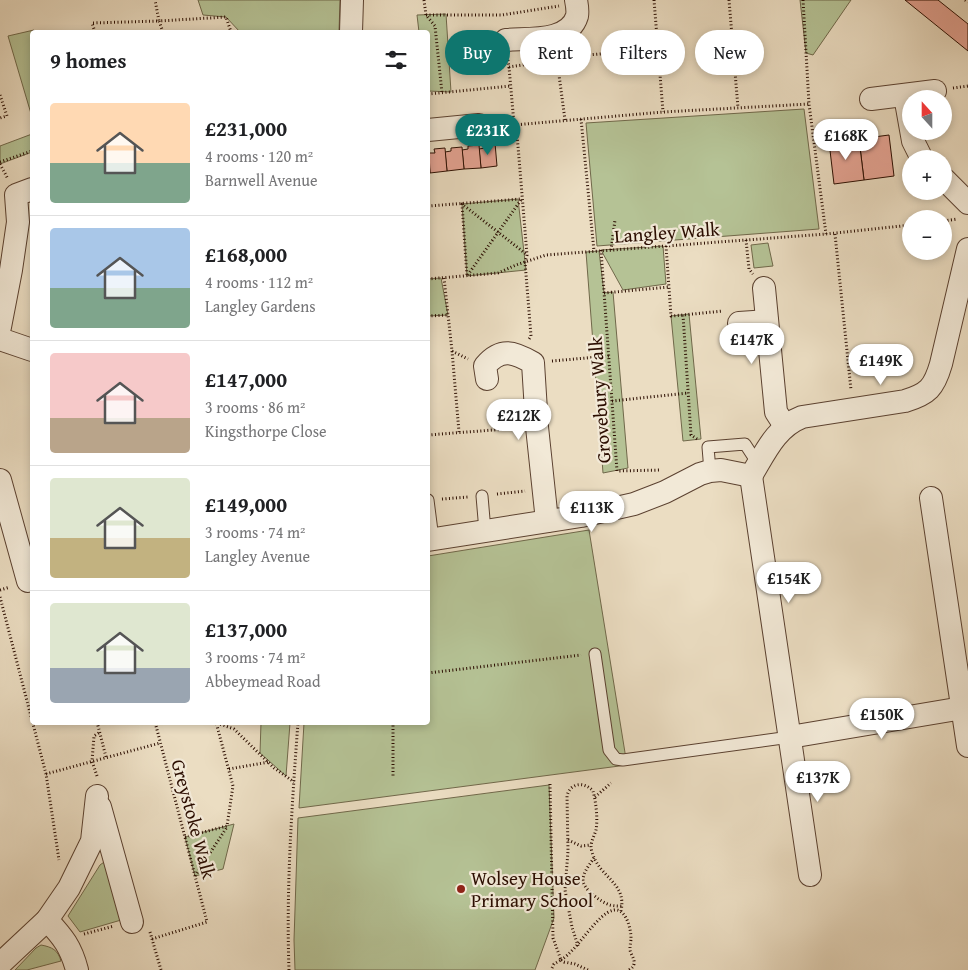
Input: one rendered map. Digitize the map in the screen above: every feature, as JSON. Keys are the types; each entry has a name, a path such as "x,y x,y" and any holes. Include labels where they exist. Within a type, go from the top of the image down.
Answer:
{"street":[{"path":"352,0 352,30"},
{"path":"566,30 572,25 577,15 576,2"},
{"path":"871,99 902,96"},
{"path":"430,130 479,125"},
{"path":"952,188 968,203"},
{"path":"0,327 18,222 16,195 30,190"},
{"path":"810,875 755,470 785,426 802,417 904,401 918,397 929,390 937,379 968,249"},
{"path":"764,288 776,412 785,426"},
{"path":"739,323 767,321"},
{"path":"0,339 30,349"},
{"path":"486,373 492,358 505,353 526,359 537,427 547,521"},
{"path":"430,539 547,521 634,504 700,475 721,470 755,470"},
{"path":"0,480 28,582"},
{"path":"931,498 965,707 968,746"},
{"path":"790,737 965,707"},
{"path":"0,964 47,920 65,896 92,842 97,796 140,923"},
{"path":"47,920 65,939 73,953 77,970"}],"lane":[{"path":"700,475 708,447 745,444 755,470"},
{"path":"482,496 485,531"},
{"path":"594,654 609,750 616,759 623,760 790,737"}],"path":[{"path":"155,0 162,30"},
{"path":"424,0 426,15 435,26 442,93"},
{"path":"654,0 656,30"},
{"path":"729,0 738,108"},
{"path":"803,0 808,104 826,234"},
{"path":"426,15 502,15 576,2"},
{"path":"94,30 92,23 226,16 230,30"},
{"path":"510,75 515,135 517,134 527,255 525,262 531,336 526,359 609,356"},
{"path":"559,75 565,120"},
{"path":"659,75 663,112"},
{"path":"430,94 511,86"},
{"path":"0,95 7,116 0,118"},
{"path":"514,125 663,112 808,104"},
{"path":"582,119 594,251"},
{"path":"479,125 498,136 515,135"},
{"path":"0,162 30,151"},
{"path":"430,206 522,199"},
{"path":"467,276 522,199"},
{"path":"462,204 527,255"},
{"path":"462,204 467,276"},
{"path":"611,250 615,220"},
{"name":"Langley Walk","path":"430,279 498,273 546,255 835,234 902,226"},
{"path":"835,234 852,410"},
{"path":"746,240 749,269 764,288"},
{"path":"666,246 671,316 734,310 739,323"},
{"name":"Grovebury Walk","path":"601,250 617,471 679,469 700,475"},
{"path":"444,278 459,432"},
{"path":"604,293 669,287"},
{"path":"430,316 448,315"},
{"path":"683,315 691,435 708,447"},
{"path":"452,351 486,373"},
{"path":"612,402 688,393"},
{"path":"430,434 490,427 537,427"},
{"path":"0,597 30,712"},
{"path":"430,673 594,654"},
{"path":"33,725 46,774 65,896"},
{"path":"98,725 106,757"},
{"name":"Greystoke Walk","path":"152,939 207,922 156,725"},
{"path":"195,876 227,826 233,786 217,725"},
{"path":"222,725 234,729 274,768 294,782"},
{"path":"289,970 288,940 298,725"},
{"path":"393,725 393,777"},
{"path":"92,761 94,736 100,732"},
{"path":"46,774 160,743"},
{"path":"229,769 269,762"},
{"path":"594,798 611,783"},
{"path":"550,784 553,938 561,960 588,970"},
{"path":"578,946 572,927 565,890 568,840 567,796 568,790 578,784 585,785 593,791 596,828 591,846 594,858 599,868 616,886 623,899 621,911 629,925 631,935 630,950 634,959 634,963 629,970"},
{"path":"185,837 227,826"},
{"path":"568,840 580,846 591,846"},
{"path":"594,858 586,870 583,880 584,886 604,902 612,906 622,906"},
{"path":"551,970 554,964 570,955 586,932 607,914 615,910 621,911"},
{"path":"140,923 152,939 161,970"}],"green space":[{"path":"198,0 340,0 339,30 238,30 226,17 203,15"},
{"path":"800,0 851,0 813,55 806,53"},
{"path":"446,14 445,75 450,75 451,92 430,91 430,30 419,30 417,15"},
{"path":"30,31 30,110 8,36"},
{"path":"804,109 819,229 597,246 586,123"},
{"path":"30,135 30,153 0,164 0,146"},
{"path":"518,199 526,270 467,276 462,204"},
{"path":"768,243 773,266 754,268 751,245"},
{"path":"663,246 666,284 623,290 601,250"},
{"path":"599,251 604,293 613,292 628,468 603,473 586,252"},
{"path":"441,278 448,315 430,316 430,279"},
{"path":"689,314 701,439 683,441 671,316"},
{"path":"589,530 627,765 299,808 304,725 430,725 430,556"},
{"path":"261,725 290,725 286,776 260,753"},
{"name":"Wolsey House Primary School","path":"549,785 554,918 535,970 295,970 294,940 298,818"},
{"path":"234,824 223,869 195,876 185,837"},
{"path":"111,857 128,918 80,932 68,916 100,865"},
{"path":"41,945 54,950 61,961 27,970 15,970 36,948"}],"building":[{"path":"905,0 938,0 968,24 968,51"},
{"path":"889,135 894,176 864,180 859,139"},
{"path":"859,139 864,180 834,184 829,142"},
{"path":"495,143 497,166 481,168 479,149 485,148 484,145"},
{"path":"479,145 481,168 464,169 462,150 468,149 468,146"},
{"path":"462,147 464,169 447,171 445,152 451,151 451,148"},
{"path":"445,148 447,171 430,173 430,153 435,153 434,149"}],"place":[{"name":"Wolsey House Primary School","path":"461,889"}]}
